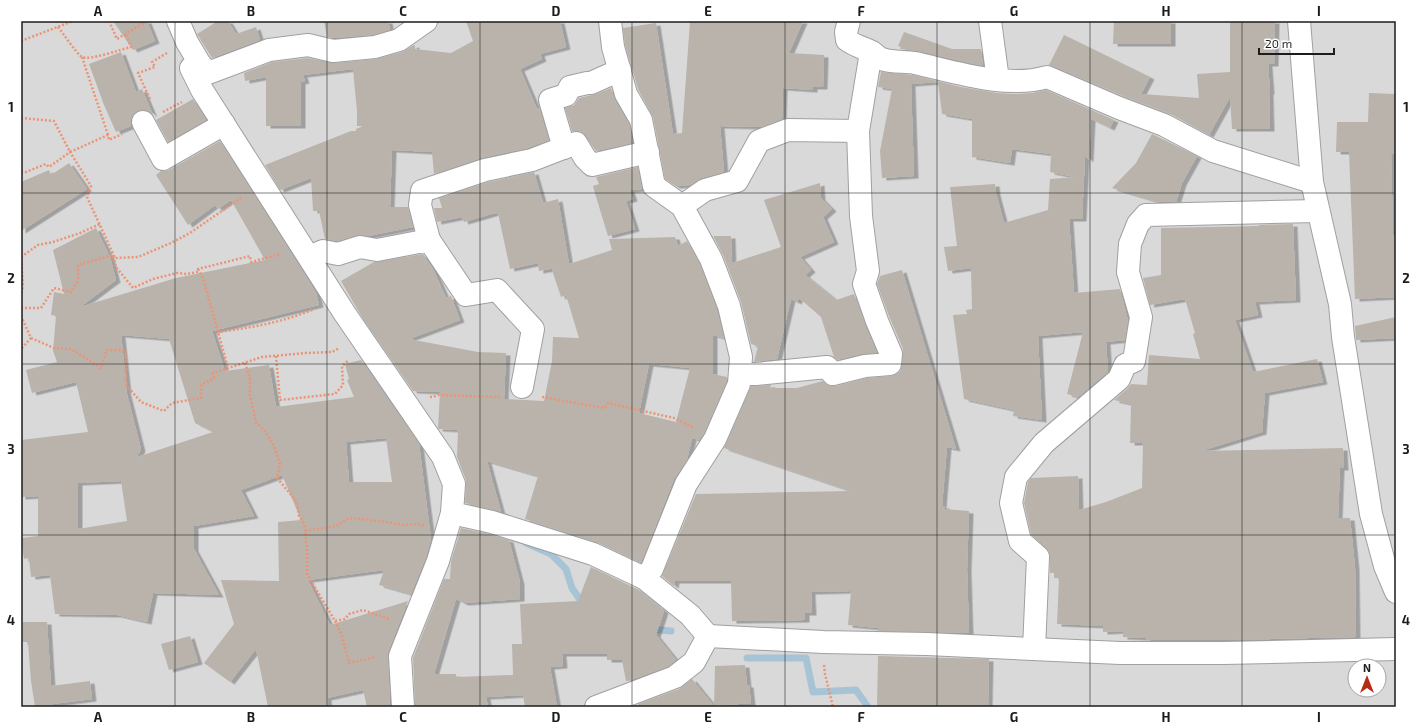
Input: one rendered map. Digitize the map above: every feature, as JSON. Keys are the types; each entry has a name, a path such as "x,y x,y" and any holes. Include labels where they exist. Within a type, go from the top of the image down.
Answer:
{"street":[{"path":"178,21 187,42 200,64 208,73 269,50 308,45 333,51 375,47 399,40 426,21"},
{"path":"610,21 613,47 626,94 642,120 654,186 682,206 711,259 729,306 740,357 739,384 715,439 686,484 652,569 644,578"},
{"path":"849,21 846,32 847,40 882,59 914,63 955,74 998,80 1037,80 1047,77 1119,108 1164,125 1213,150 1312,182"},
{"path":"990,21 998,80"},
{"path":"1299,21 1312,182 1340,304 1343,337 1371,514 1385,566 1396,592"},
{"path":"740,374 756,374 827,367 833,374 865,366 890,364 891,354 864,284 868,271 861,216 858,131 871,52"},
{"path":"200,64 191,68 202,90 262,183 311,252 336,300 443,457 454,484 449,523 438,561 400,656 403,707"},
{"path":"564,148 550,100 566,95 570,87 592,83 620,70"},
{"path":"150,118 163,159 224,124"},
{"path":"682,206 705,190 737,181 759,141 788,130 858,131"},
{"path":"522,387 533,329 497,290 466,295 430,240 420,205 422,191 485,170 532,160 576,143 585,158 592,165 648,152"},
{"path":"1034,649 1038,557 1020,541 1011,504 1016,477 1044,443 1119,379 1125,365 1134,361 1141,317 1128,272 1130,244 1138,224 1146,215 1318,211"},
{"path":"311,252 324,251 338,254 360,247 377,250 430,240"},
{"path":"449,523 492,522 593,554 644,578 690,615 708,636 823,642 927,644 1120,653 1224,654 1396,649"},
{"path":"596,707 675,678 694,662 708,636"}],"path":[{"path":"21,41 73,21"},
{"path":"109,21 117,39 126,35 147,21"},
{"path":"58,27 81,56 109,140 202,90"},
{"path":"81,56 88,59 116,52 131,46 126,35"},
{"path":"150,118 138,74 154,67 152,62 187,42"},
{"path":"21,118 54,121 70,152 91,186 88,197 115,258 138,257 171,243 190,233 262,183"},
{"path":"21,172 26,172 46,164 49,167 70,152 108,135"},
{"path":"21,293 23,286 21,257 38,245 53,242 80,233 100,224"},
{"path":"114,254 116,267 133,288 153,279 177,273 186,274 198,272 198,269 250,256 251,262 275,256 311,252"},
{"path":"21,308 41,308 54,288 71,292 78,281 78,265 114,254"},
{"path":"198,269 203,278 228,368"},
{"path":"218,332 243,329 301,315 336,300"},
{"path":"21,316 31,338 54,348 71,349 101,368 107,350 123,350 126,355 126,385 141,402 164,411 172,403 201,398 201,385 214,378 213,373 262,357 332,352 359,334"},
{"path":"21,349 31,338"},
{"path":"276,356 280,400 335,394 342,385 342,366 353,357 362,358 372,353"},
{"path":"246,363 250,378 250,396 256,422 266,432 274,446 280,464 277,478 298,502 299,516 304,524 305,531 307,548 307,574 335,621 342,636 349,663 372,657 400,656"},
{"path":"427,396 433,397 438,394 503,397 522,387 542,397 604,408 608,403 674,418 715,439"},
{"path":"305,531 336,526 349,518 404,525 449,523"},
{"path":"335,621 345,619 349,614 363,610 412,626"},
{"path":"825,674 833,707"}],"shaded area":[{"path":"21,21 1396,21 1396,707 21,707"}],"building":[{"path":"113,21 147,21 155,41 133,50"},
{"path":"218,21 228,21 236,34 256,27 260,40 212,58 197,34"},
{"path":"324,21 388,21 390,30 373,35 334,38 327,37"},
{"path":"466,21 560,21 566,47 540,54 542,59 520,69 537,109 539,108 549,140 528,148 481,158 434,174 432,152 392,150 390,207 408,207 413,227 368,236 357,235 337,241 325,239 319,211 313,211 311,178 280,190 265,165 351,131 356,131 356,129 363,126 357,126 353,69 303,75 305,81 301,82 301,126 266,126 266,77 245,81 244,73 272,62 307,58 334,63 376,59 402,52 414,45 415,49 451,53 473,41"},
{"path":"690,21 803,21 789,53 824,55 823,87 813,87 813,90 783,88 782,119 762,127 720,126 724,172 701,178 690,185 676,186 665,179 653,117 638,89 625,45 623,28 656,23 673,134 682,133"},
{"path":"1114,21 1171,21 1171,44 1113,44"},
{"path":"1230,21 1275,21 1274,64 1268,64 1270,129 1232,129 1230,97 1209,135 1169,113 1049,65 1064,35 1150,77 1141,94 1199,98 1197,74 1230,72"},
{"path":"904,32 952,49 981,49 983,66 918,51 900,49 901,47 898,46"},
{"path":"121,52 136,92 142,89 153,115 149,111 137,111 132,116 131,126 116,132 89,64"},
{"path":"881,72 913,75 961,87 997,93 1016,94 1046,90 1114,120 1110,128 1091,119 1089,160 1085,156 1082,219 1069,219 1074,293 1120,289 1128,321 1125,340 1106,342 1108,372 1078,397 1067,394 1083,332 1038,336 1042,420 1013,416 1014,410 964,399 953,315 967,314 966,310 972,309 971,268 948,271 944,247 957,246 950,187 995,184 1004,223 1048,210 1050,179 1075,177 1050,172 1051,154 1012,149 1010,163 972,157 972,119 942,114 938,82 911,84 914,176 882,178 880,151 892,89 878,87"},
{"path":"611,88 615,100 629,124 633,143 596,151 583,133 572,131 565,108 574,105 579,98 596,94"},
{"path":"1369,93 1396,94 1396,154 1391,153 1393,235 1396,235 1396,297 1355,299 1349,152 1336,152 1337,122 1368,122"},
{"path":"193,99 206,120 168,142 156,120"},
{"path":"1152,134 1197,156 1182,183 1176,202 1159,202 1112,188 1136,163"},
{"path":"220,141 316,293 319,305 212,331 225,371 269,365 276,407 354,397 347,380 349,379 345,364 361,360 419,444 431,539 426,557 411,594 379,585 384,570 308,580 330,625 408,601 388,652 390,707 367,707 363,690 327,698 328,707 268,707 256,649 230,682 204,663 234,624 221,580 279,581 278,522 301,520 282,475 241,490 254,516 194,526 194,549 219,595 153,593 147,622 117,615 55,614 50,575 31,577 29,558 24,559 21,538 38,536 38,496 21,497 21,440 88,432 76,382 32,393 26,370 57,362 53,351 56,316 51,315 54,292 64,294 53,250 96,228 110,257 116,280 80,307 176,278 265,260 231,200 218,209 215,205 188,225 156,175 161,171 169,170","holes":["121,335 169,339 195,423 213,432 137,457 141,449 126,390 127,391","386,438 392,482 349,482 346,442","121,481 127,521 78,529 78,483"]},
{"path":"69,163 87,189 21,231 21,182 49,170 51,175"},
{"path":"638,167 642,189 630,190 633,199 626,201 635,229 608,236 593,186 599,184 596,177"},
{"path":"534,172 543,203 558,199 569,264 612,250 609,239 675,237 678,246 687,241 700,264 717,310 724,338 713,335 713,374 727,377 727,381 704,433 699,440 692,438 687,460 674,479 641,563 597,542 525,519 538,476 487,461 501,512 465,503 466,480 457,457 458,430 438,428 440,392 413,391 363,319 341,281 374,262 423,254 433,269 446,298 451,296 460,320 409,339 478,352 506,353 504,399 544,401 552,361 553,337 579,338 566,295 561,297 552,270 561,267 539,271 538,263 510,269 498,213 464,222 462,217 437,222 434,208 442,208 439,198 488,182","holes":["649,364 690,368 676,422 639,413"]},
{"path":"820,183 821,198 832,209 823,217 834,242 800,257 811,270 805,275 836,300 854,294 877,353 862,354 837,360 834,357 821,317 799,298 797,302 791,299 777,359 754,362 758,346 751,344 741,302 723,255 713,236 731,236 732,263 781,247 764,200"},
{"path":"1293,224 1296,300 1255,302 1258,315 1235,320 1253,372 1317,359 1323,382 1265,393 1262,432 1201,451 1343,448 1344,468 1340,468 1338,518 1350,518 1355,567 1356,637 1146,640 1146,638 1123,637 1123,631 1103,632 1103,626 1057,624 1059,578 1054,578 1054,573 1050,573 1049,552 1031,534 1024,503 1028,482 1031,478 1078,476 1079,510 1106,502 1142,488 1143,443 1130,443 1131,404 1114,400 1131,384 1147,385 1149,355 1200,359 1193,334 1195,333 1185,299 1150,305 1143,278 1161,275 1161,228"},
{"path":"902,270 956,449 947,447 942,506 945,506 945,509 969,511 967,569 969,633 878,631 878,628 848,625 851,591 811,592 812,613 805,613 805,620 732,621 731,581 675,581 674,586 662,576 696,494 851,491 724,448 751,386 771,385 770,388 797,388 823,381 829,386 836,386 867,378 891,376 900,371 903,349 877,284 880,276"},
{"path":"1396,317 1396,338 1356,340 1355,326"},
{"path":"461,528 509,540 520,582 520,599 464,603 456,599 434,674 456,674 456,677 513,675 512,644 522,644 520,604 578,601 591,567 637,589 664,611 656,635 676,660 669,666 626,681 622,660 607,660 607,654 562,654 563,666 550,667 557,707 525,707 523,695 486,697 488,707 415,707 413,658 444,579 450,579 451,561"},
{"path":"23,622 47,622 51,686 90,681 92,699 53,704 53,707 35,707 28,642 23,642"},
{"path":"190,636 198,662 169,670 161,644"},
{"path":"878,656 989,659 988,707 877,707"},
{"path":"745,665 751,703 714,706 715,666"},
{"path":"692,679 715,707 639,707 638,704 679,689"}],"waterway":[{"path":"526,543 551,554 566,569 572,588 585,605"},
{"path":"649,629 671,631"},
{"path":"747,658 806,658 813,692 856,690 868,707"}]}
